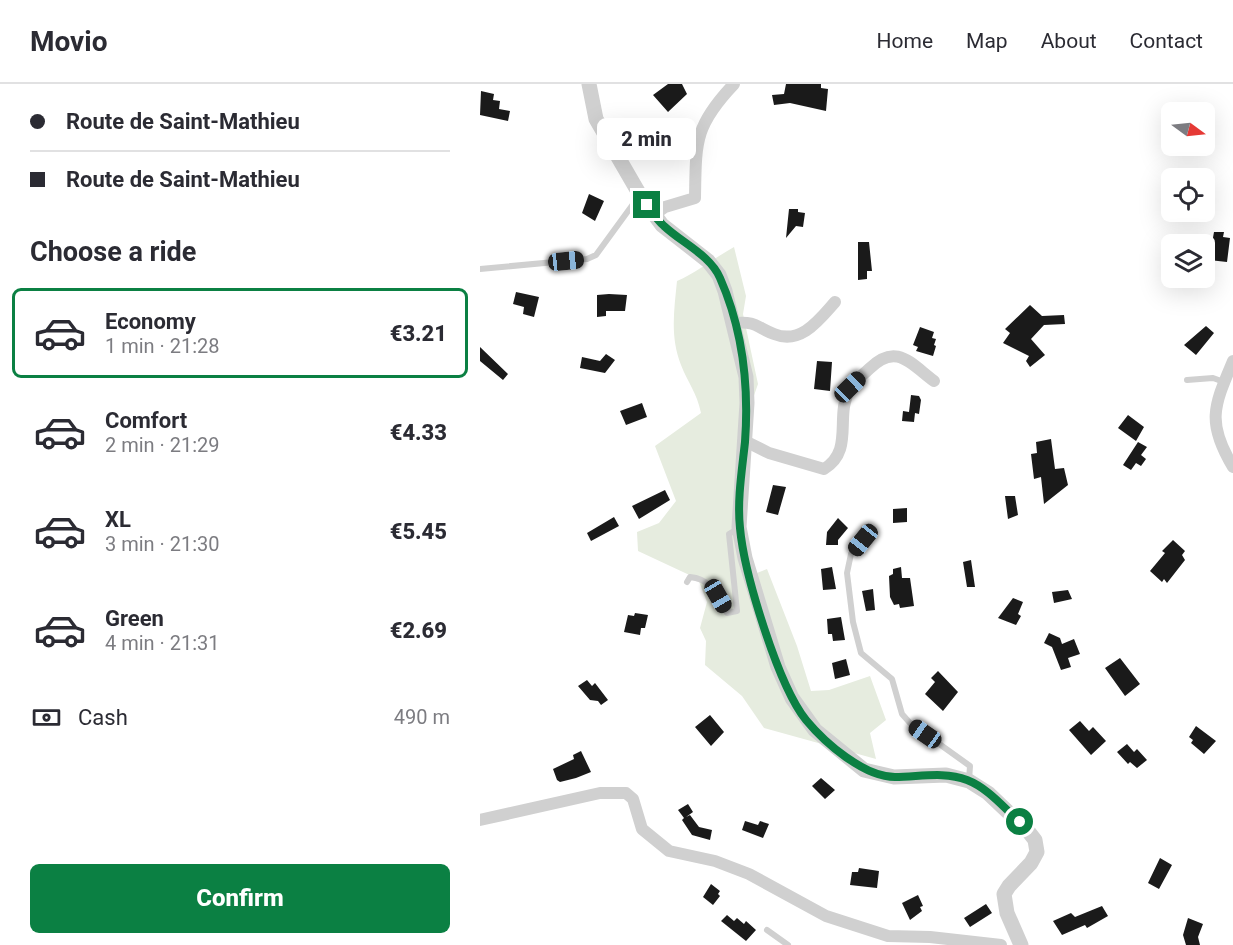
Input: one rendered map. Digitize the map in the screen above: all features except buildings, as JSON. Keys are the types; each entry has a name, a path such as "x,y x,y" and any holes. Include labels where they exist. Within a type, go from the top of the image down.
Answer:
{"street":[{"path":"589,84 596,119 640,195 663,225 708,261 719,275 735,323 747,377 739,527 745,558 778,667 806,720 855,763 872,773 894,777 946,775 969,781 988,793 1035,840 1034,858 1004,894 1007,913 1022,945"},
{"path":"654,215 665,207 695,198 700,130 710,110 734,84"},
{"path":"735,323 752,322 775,335 788,337 802,334 816,324 834,302"},
{"path":"745,441 770,453 824,469 836,462 841,451 845,401 850,387 879,359 890,354 900,356 934,381"},
{"path":"1233,361 1216,404 1214,424 1225,454 1233,467"},
{"path":"480,820 600,793 626,793 633,799 642,829 669,851 715,861 749,874 826,916 888,936 930,937 1001,945"}],"lane":[{"path":"480,268 587,259 596,255 640,195"},
{"path":"1187,380 1213,378 1224,382"},
{"path":"687,582 690,577 701,578 709,583 727,613 737,611 729,534 739,527"},
{"path":"863,540 851,554 847,573 853,622 861,653 892,679 902,714 910,723 970,766 969,781"},
{"path":"767,930 788,945"}],"shaded area":[{"path":"734,247 746,296 743,314 758,384 740,436 744,578 767,569 797,646 811,691 829,690 870,676 886,720 870,733 876,759 764,728 742,696 705,665 706,641 700,628 707,602 698,579 638,551 637,532 659,523 676,501 655,446 701,413 675,344 677,281"}],"route":[{"path":"647,205 663,225 708,261 719,275 735,323 747,377 739,527 745,558 778,667 799,710 815,730 864,770 894,777 946,775 958,777 988,793 1020,822"}]}
